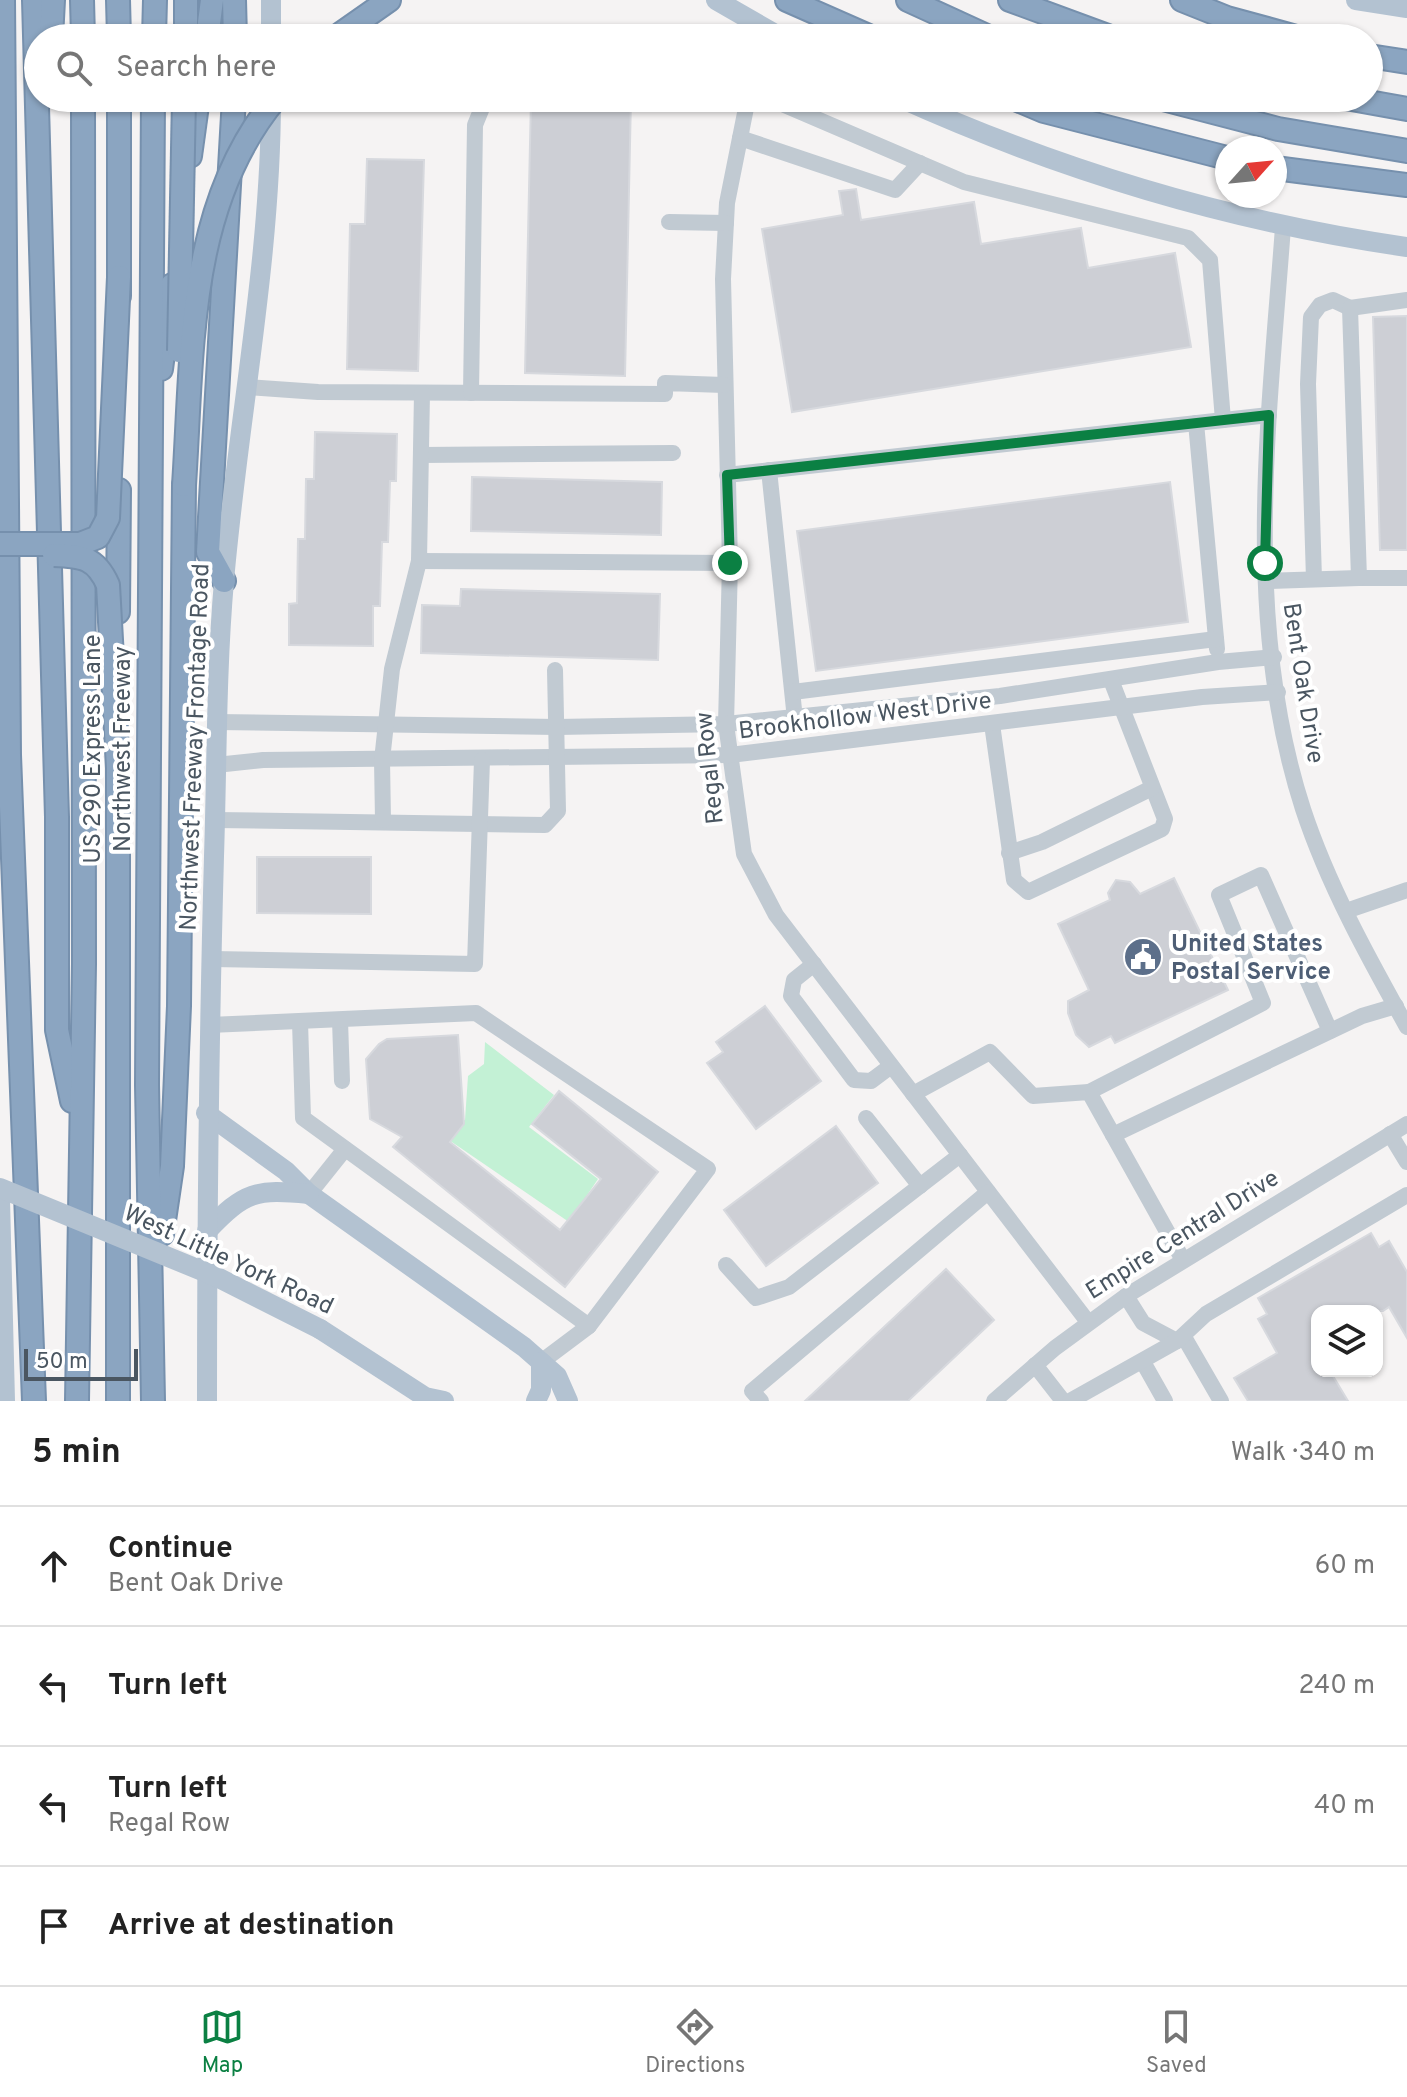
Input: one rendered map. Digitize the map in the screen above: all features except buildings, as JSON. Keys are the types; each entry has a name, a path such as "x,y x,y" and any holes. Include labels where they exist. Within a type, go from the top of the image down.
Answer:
{"highway":[{"path":"3,0 9,755 34,1401"},
{"path":"34,0 34,24"},
{"path":"52,24 53,0"},
{"path":"82,0 83,24"},
{"path":"118,0 119,24"},
{"path":"154,24 155,0"},
{"path":"186,0 186,24"},
{"path":"209,24 212,0"},
{"path":"234,0 235,24"},
{"path":"355,24 389,0"},
{"path":"787,0 844,24"},
{"path":"804,0 831,18"},
{"path":"908,0 960,24"},
{"path":"1010,0 1075,24"},
{"path":"1182,0 1249,24"},
{"path":"1383,58 1407,62"},
{"path":"1383,105 1407,109"},
{"path":"36,112 57,817 57,1030 79,1138"},
{"path":"37,173 45,112"},
{"name":"Northwest Freeway","path":"77,1401 84,933 83,112"},
{"name":"US 290 Express Lane","path":"118,1401 119,112"},
{"name":"Northwest Freeway","path":"153,112 147,1085 153,1401"},
{"path":"184,112 178,383 184,485"},
{"path":"149,438 196,112"},
{"path":"224,581 208,552 233,112"},
{"path":"153,1295 172,1166 182,841 184,485 197,291 211,221 235,160 265,112"},
{"path":"1054,112 1215,155"},
{"path":"1213,112 1278,129 1407,151"},
{"path":"1287,170 1363,182 1407,185"},
{"path":"0,544 80,544 98,537 108,518 119,277"},
{"path":"0,555 65,555 86,559 99,567 108,585 109,660 118,768"}],"main road":[{"path":"271,0 271,24"},
{"path":"716,0 755,24"},
{"path":"1356,0 1407,8"},
{"name":"Northwest Freeway Frontage Road","path":"207,1401 206,1113 216,722 224,581 263,274 273,112"},
{"path":"935,112 1075,168 1283,227 1407,247"},
{"path":"206,1113 286,1171 309,1194 541,1362 557,1376 568,1401"},
{"name":"West Little York Road","path":"0,1188 106,1229 270,1303 320,1329 432,1400"},
{"path":"207,1231 247,1195 265,1190 309,1194"},
{"path":"0,1199 5,1401"},
{"path":"536,1401 541,1390 541,1362"}],"street":[{"path":"471,393 475,125 480,112"},
{"name":"Regal Row","path":"742,112 726,223 724,385 730,563 726,724 740,835 752,873 776,915 1088,1322"},
{"path":"801,112 964,182 1188,238 1210,260 1223,420"},
{"path":"740,138 895,190 920,163"},
{"path":"669,222 726,223"},
{"name":"Bent Oak Drive","path":"1283,227 1269,415 1266,581 1278,692 1303,808 1346,911 1407,1027"},
{"path":"1314,579 1308,384 1311,317 1320,305 1333,300 1350,308 1407,300"},
{"path":"1350,308 1359,578"},
{"path":"248,387 422,393 665,394 665,383 724,385"},
{"path":"383,820 382,760 392,669 419,561 422,393"},
{"path":"727,475 1269,415"},
{"path":"1196,423 1218,662"},
{"path":"421,455 673,453"},
{"path":"769,470 795,719"},
{"path":"419,561 730,563"},
{"path":"1266,581 1407,578"},
{"path":"793,692 1216,639"},
{"name":"Brookhollow West Drive","path":"216,722 557,727 726,724 900,707 1111,680 1218,662 1274,657"},
{"path":"215,820 383,820 545,825 558,811 555,670"},
{"path":"992,724 1014,880 1028,892 1162,829 1165,819 1111,680"},
{"name":"Brookhollow West Drive","path":"216,765 263,760 730,755 1278,692"},
{"path":"900,707 903,736"},
{"path":"212,959 475,964 482,760"},
{"path":"1009,853 1042,842 1152,788"},
{"path":"913,1094 990,1052 1033,1096 1089,1092 1263,1003 1219,895 1261,875 1330,1031"},
{"path":"1346,911 1407,890"},
{"path":"814,964 794,980 791,996 854,1080 871,1081 891,1066"},
{"path":"1113,1135 1330,1031 1396,1006"},
{"path":"209,1025 476,1013 708,1169 589,1326 541,1362"},
{"path":"340,1020 342,1081"},
{"path":"300,1022 303,1118 589,1326"},
{"path":"1089,1092 1183,1260"},
{"path":"866,1118 920,1186"},
{"name":"Empire Central Drive","path":"994,1401 1088,1322 1126,1296 1407,1124"},
{"path":"1390,1134 1407,1162"},
{"path":"309,1194 345,1149"},
{"path":"726,1265 756,1298 789,1287 960,1155"},
{"path":"761,1401 752,1391 988,1192"},
{"path":"1070,1401 1181,1339 1206,1314 1407,1195"},
{"path":"1126,1296 1143,1323 1181,1339 1221,1401"},
{"path":"1143,1362 1165,1401"},
{"path":"1035,1365 1063,1401"}],"green space":[{"path":"485,1042 554,1095 529,1127 598,1179 569,1222 446,1138 452,1123 465,1120 468,1076 484,1064"}],"place":[{"name":"United States Postal Service","path":"1143,957"}],"route":[{"path":"730,563 727,475 1269,415 1265,563"}]}
